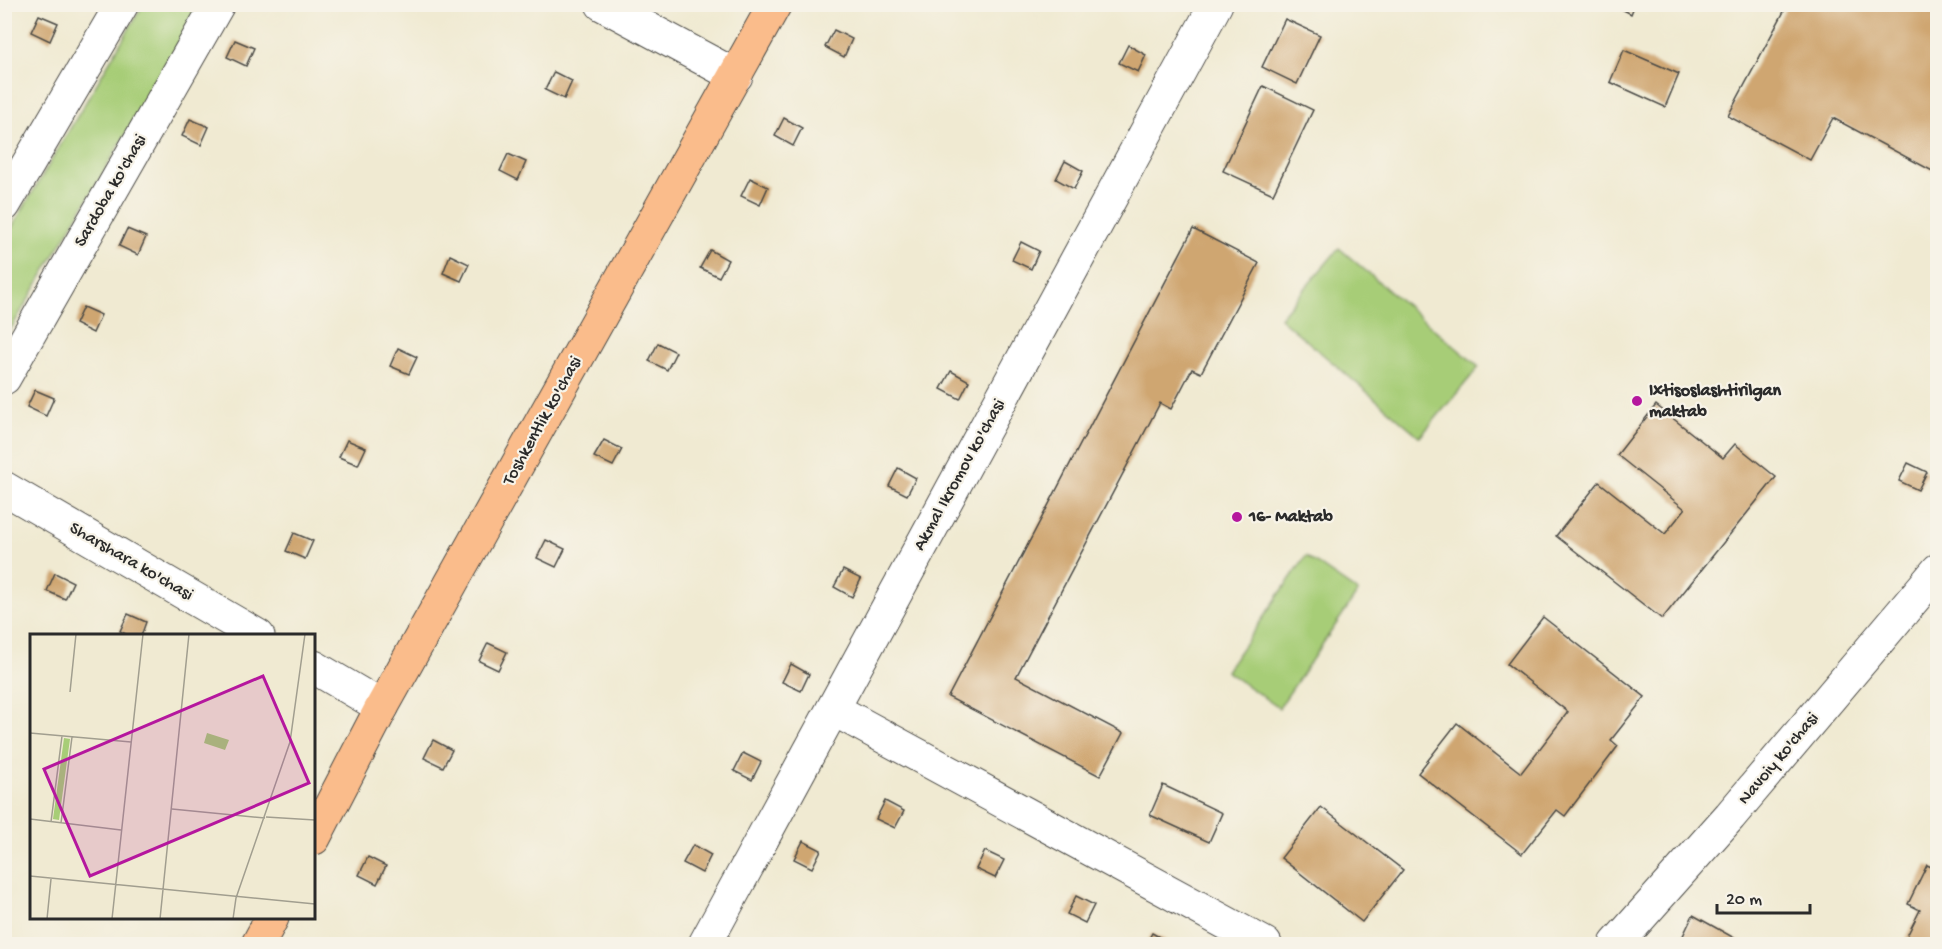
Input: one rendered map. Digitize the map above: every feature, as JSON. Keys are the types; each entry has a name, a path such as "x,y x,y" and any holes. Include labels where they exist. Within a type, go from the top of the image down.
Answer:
{"main road":[{"name":"Toshkentlik ko'chasi","path":"315,836 382,707 775,4"},
{"path":"258,945 271,919"}],"street":[{"path":"4,205 122,4"},
{"name":"Sardoba ko'chasi","path":"4,378 218,4"},
{"path":"602,4 736,76"},
{"name":"Akmal Ikromov ko'chasi","path":"705,945 1216,4"},
{"name":"Sharshara ko'chasi","path":"4,488 255,634"},
{"name":"Navoiy ko'chasi","path":"1616,945 1730,816 1938,570"},
{"path":"315,669 382,707"},
{"path":"833,709 1265,945"}],"green space":[{"path":"143,5 202,5 5,339 5,239"},
{"path":"1339,248 1479,367 1420,437 1280,318"},
{"path":"1306,556 1358,592 1279,708 1226,671"}],"building":[{"path":"1612,4 1635,4 1631,14"},
{"path":"1788,4 1938,4 1938,174 1833,118 1810,160 1728,116"},
{"path":"39,15 58,23 50,41 31,32"},
{"path":"1285,19 1320,35 1297,84 1262,67"},
{"path":"834,30 852,39 844,57 825,47"},
{"path":"235,40 254,48 246,66 227,57"},
{"path":"1128,45 1146,55 1138,72 1119,63"},
{"path":"1624,50 1679,74 1665,107 1610,82"},
{"path":"554,72 572,81 564,99 545,90"},
{"path":"1263,86 1313,110 1273,194 1223,171"},
{"path":"784,118 802,128 793,146 775,136"},
{"path":"190,119 209,127 201,145 182,136"},
{"path":"508,154 526,162 518,180 500,171"},
{"path":"1065,161 1083,171 1074,189 1056,179"},
{"path":"750,178 768,187 760,205 741,196"},
{"path":"127,229 146,237 138,255 119,246"},
{"path":"1193,229 1259,263 1201,373 1192,369 1171,409 1160,403 1016,677 1123,733 1100,776 948,697"},
{"path":"1021,242 1039,251 1031,269 1012,260"},
{"path":"710,250 728,260 719,277 700,268"},
{"path":"450,255 469,264 461,281 443,273"},
{"path":"83,307 101,315 93,333 75,324"},
{"path":"658,343 676,352 667,370 649,361"},
{"path":"398,348 417,357 409,374 390,366"},
{"path":"951,371 969,381 960,399 941,389"},
{"path":"35,390 54,398 46,416 27,407"},
{"path":"1656,405 1723,458 1735,444 1776,477 1662,619 1556,536 1599,482 1665,534 1685,509 1617,455"},
{"path":"347,440 366,448 358,465 339,457"},
{"path":"604,440 622,449 613,466 594,457"},
{"path":"1908,463 1927,472 1918,490 1899,481"},
{"path":"898,468 916,478 907,495 889,486"},
{"path":"294,533 313,541 305,559 286,551"},
{"path":"546,540 565,549 556,567 537,558"},
{"path":"843,570 861,579 852,597 834,587"},
{"path":"55,573 73,582 65,599 47,591"},
{"path":"128,614 146,622 142,634 125,634 120,631"},
{"path":"1543,617 1645,697 1611,740 1618,746 1565,816 1557,810 1522,854 1418,773 1457,723 1521,773 1568,712 1507,664"},
{"path":"488,643 507,652 498,670 479,661"},
{"path":"791,664 809,674 801,691 782,682"},
{"path":"433,740 452,750 443,767 424,758"},
{"path":"743,753 761,762 752,780 734,771"},
{"path":"1163,785 1222,813 1209,842 1150,815"},
{"path":"885,801 904,811 895,828 876,819"},
{"path":"1321,807 1403,870 1362,922 1281,858"},
{"path":"803,841 821,850 812,868 794,859"},
{"path":"693,845 711,855 702,873 683,863"},
{"path":"985,851 1004,860 995,878 976,869"},
{"path":"368,857 386,866 377,884 359,875"},
{"path":"1927,865 1938,870 1938,944 1903,944 1920,910 1908,904"},
{"path":"1076,896 1094,905 1085,923 1067,914"},
{"path":"1693,915 1745,944 1679,944"},
{"path":"1152,933 1170,943 1146,944"}],"place":[{"name":"Ixtisoslashtirilgan maktab","path":"1637,401"},
{"name":"16- Maktab","path":"1237,517"}]}
